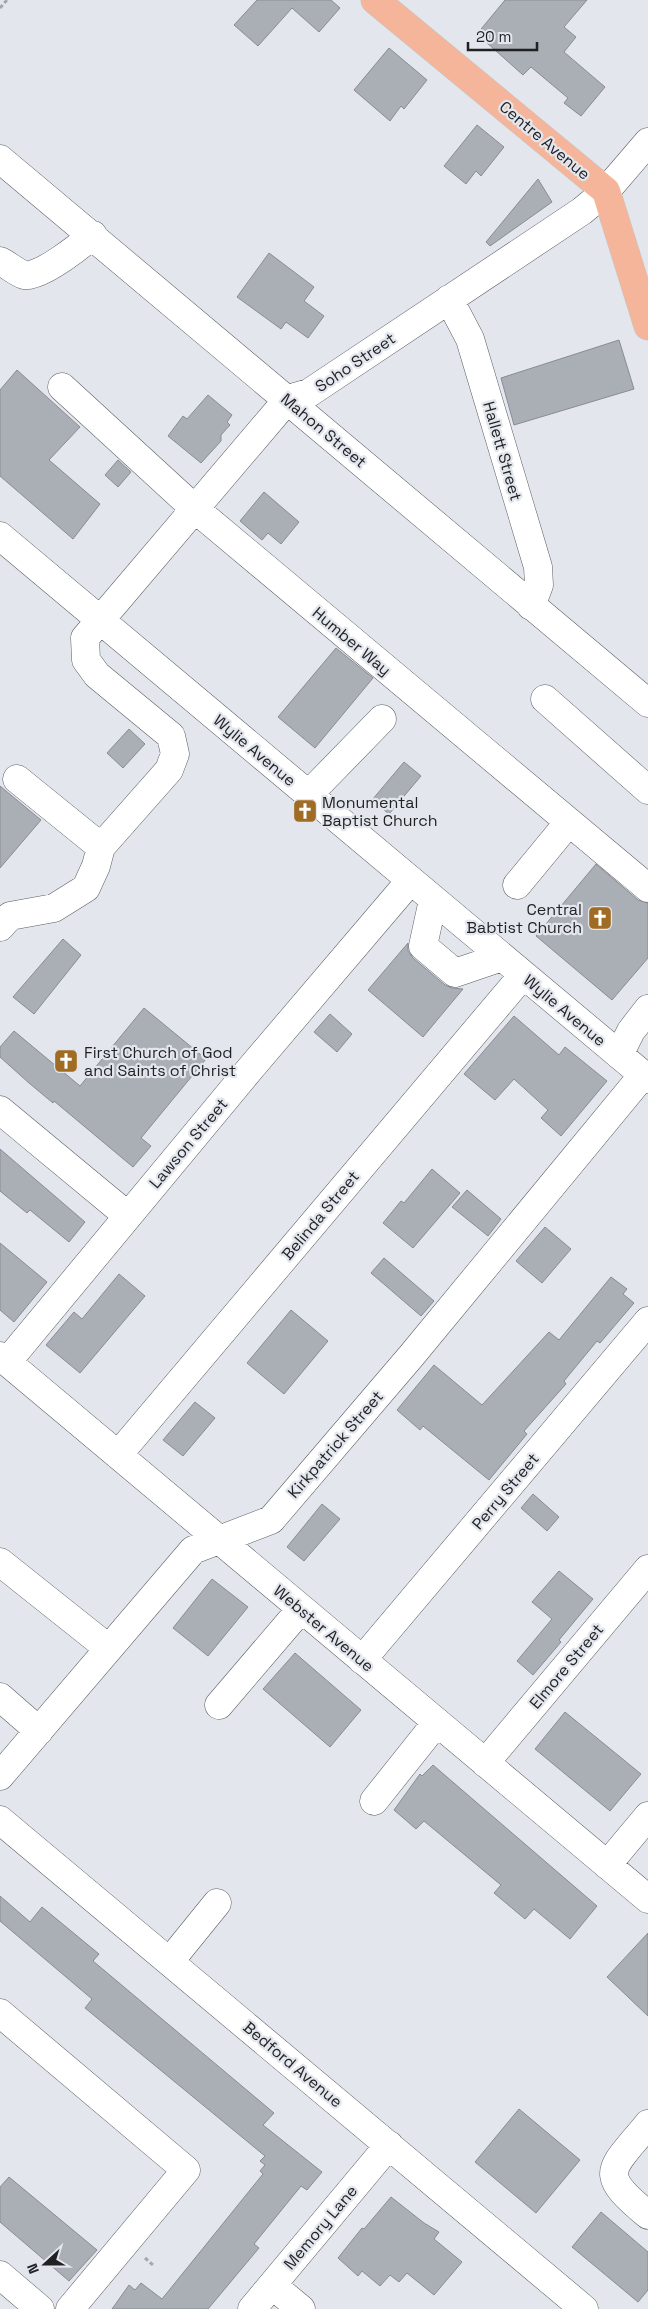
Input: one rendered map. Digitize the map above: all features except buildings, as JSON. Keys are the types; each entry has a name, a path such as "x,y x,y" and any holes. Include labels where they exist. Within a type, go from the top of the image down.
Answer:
{"main road":[{"name":"Centre Avenue","path":"375,0 606,191 648,326"}],"street":[{"name":"Soho Street","path":"288,399 309,393 582,211 606,191 648,142"},
{"name":"Mahon Street","path":"0,158 94,235 648,703"},
{"path":"0,261 24,275 34,274 71,253 94,235"},
{"name":"Hallett Street","path":"449,299 470,340 538,567 539,585 532,606"},
{"name":"Humber Way","path":"62,387 195,509 648,888"},
{"path":"5,922 54,908 86,888 96,866 101,848 168,770 175,754 171,736 97,675 86,660 85,638 288,399"},
{"name":"Wylie Avenue","path":"0,536 646,1077"},
{"path":"545,699 648,790"},
{"path":"308,795 382,718"},
{"path":"16,778 101,848"},
{"path":"517,885 569,822"},
{"name":"Lawson Street","path":"4,1359 128,1216 410,881"},
{"path":"434,900 422,946 455,973 502,957"},
{"name":"Belinda Street","path":"118,1455 523,975"},
{"path":"619,1055 632,1031 648,1009"},
{"name":"Kirkpatrick Street","path":"0,1776 193,1550 271,1520 646,1077"},
{"path":"0,1110 128,1216"},
{"name":"Perry Street","path":"362,1660 648,1321"},
{"name":"Webster Avenue","path":"4,1359 648,1899"},
{"path":"0,1562 108,1648"},
{"name":"Elmore Street","path":"485,1763 648,1568"},
{"path":"219,1705 301,1609"},
{"path":"0,1697 39,1731"},
{"path":"374,1801 437,1722"},
{"path":"607,1865 648,1816"},
{"name":"Bedford Avenue","path":"0,1820 170,1960 582,2308"},
{"path":"170,1960 217,1903"},
{"path":"0,2013 186,2170 70,2309"},
{"path":"648,2124 614,2166 614,2181 623,2194 648,2215"},
{"name":"Memory Lane","path":"252,2309 388,2145"},
{"path":"0,2275 40,2309"},
{"path":"272,2285 301,2309"}],"path":[{"path":"0,8 7,0"}],"place":[{"name":"Monumental Baptist Church","path":"305,811"},
{"name":"Central Babtist Church","path":"600,918"},
{"name":"First Church of God and Saints of Christ","path":"66,1061"}]}
